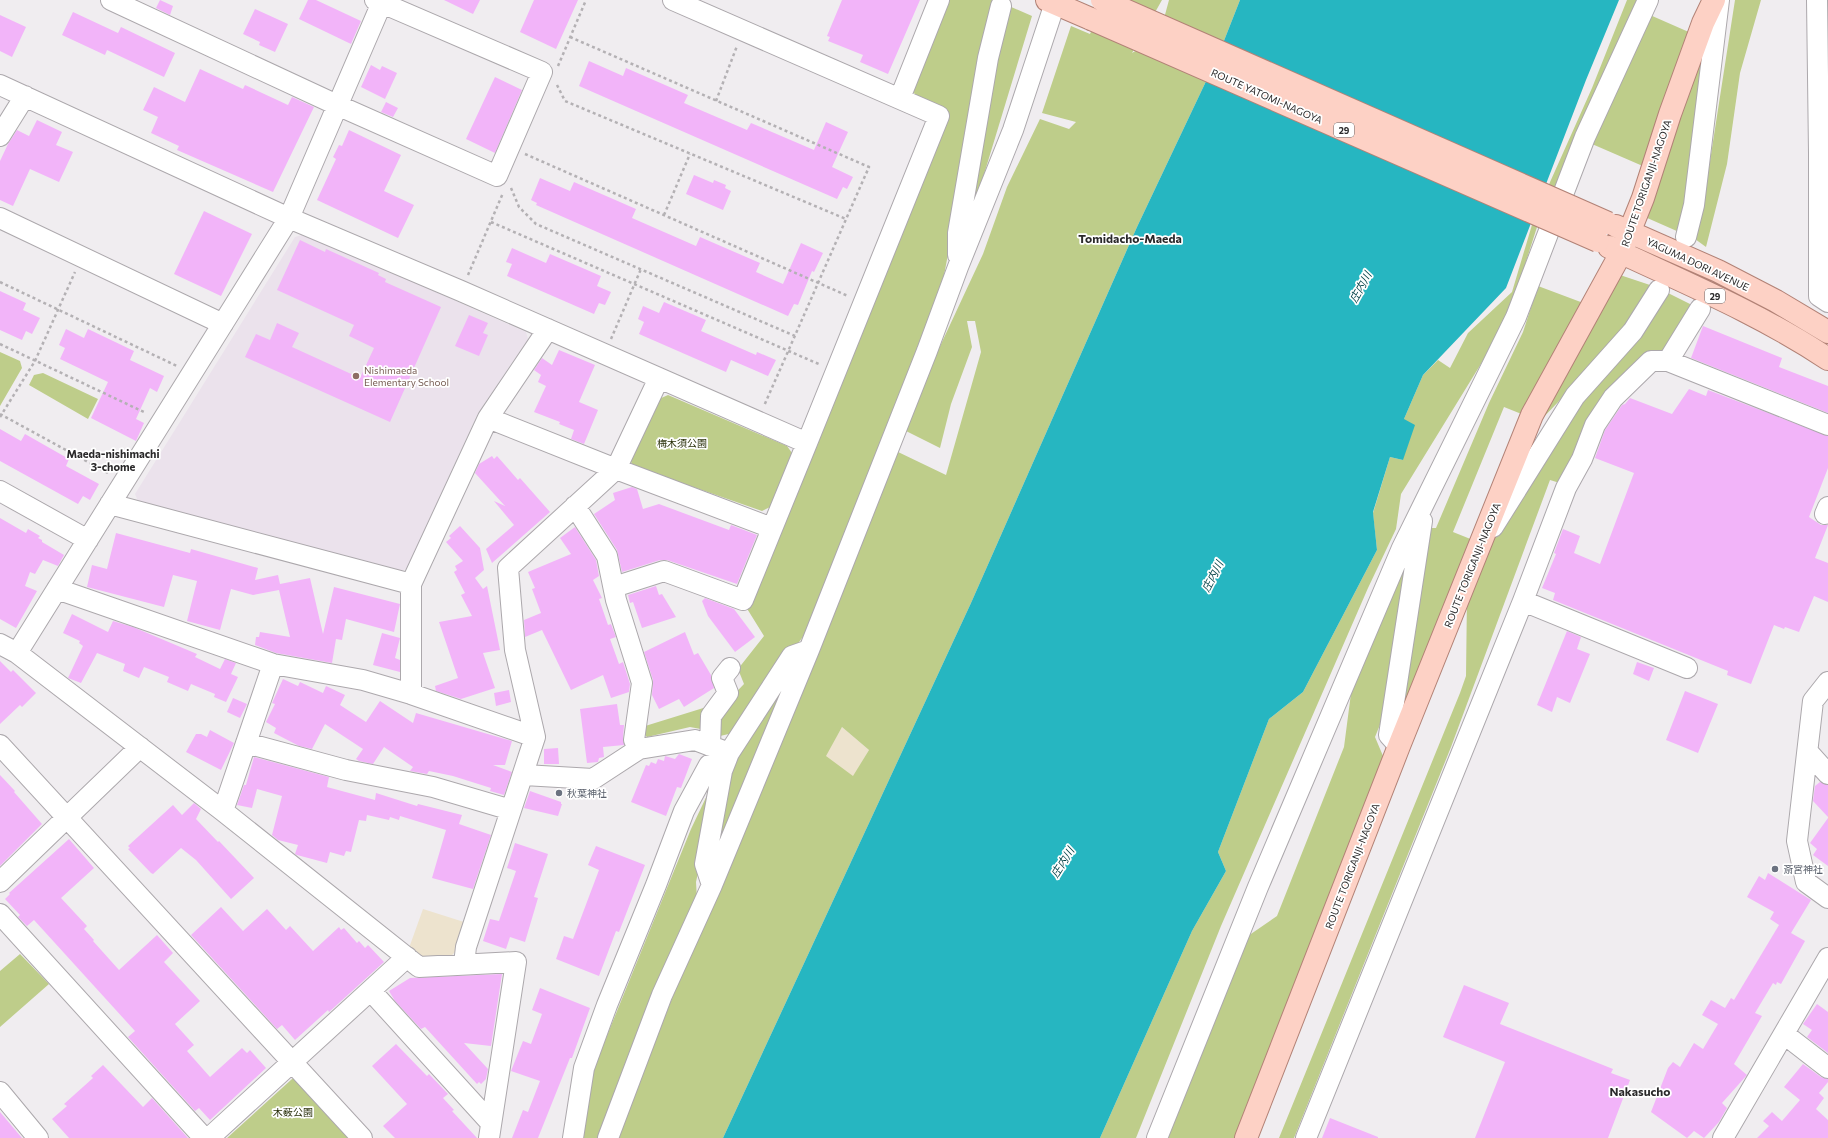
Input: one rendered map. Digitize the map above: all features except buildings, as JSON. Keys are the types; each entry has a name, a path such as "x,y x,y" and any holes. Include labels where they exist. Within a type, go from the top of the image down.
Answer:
{"main road":[{"name":"29","path":"1102,0 1603,232 1621,252 1710,293 1765,321 1828,359"},
{"name":"ROUTE TORIGANJI-NAGOYA","path":"1246,1138 1399,746 1532,414 1621,252 1630,232 1698,37 1714,0"},
{"name":"ROUTE YATOMI-NAGOYA","path":"1052,1 1091,19 1603,232"},
{"name":"YAGUMA DORI AVENUE","path":"1603,232 1630,232 1718,270 1776,301 1828,332"}],"street":[{"path":"111,0 337,105 496,176 542,72 380,1 337,105 289,218 57,589 8,649 223,811 419,967 516,962 489,1130"},
{"path":"614,588 664,571 743,600 939,116 673,0"},
{"path":"900,98 939,0"},
{"path":"1157,1138 1258,886 1402,548 1516,317 1585,137 1648,0"},
{"path":"1686,237 1694,205 1719,0"},
{"path":"1817,0 1824,155 1819,296 1828,302"},
{"path":"608,1138 662,994 712,885 809,650 927,352 958,267 1013,130 1052,1"},
{"path":"958,267 958,233 988,58 1001,6"},
{"path":"0,85 289,218 548,329 807,443"},
{"path":"0,136 25,96"},
{"path":"0,218 223,324"},
{"path":"1475,557 1576,396 1633,331 1660,290"},
{"path":"1668,361 1700,309"},
{"path":"411,694 411,584 488,418 548,329"},
{"path":"1306,1138 1524,601 1566,488 1582,459 1595,425 1613,398 1651,362 1668,361 1828,425"},
{"path":"464,964 466,948 511,810 524,775 535,737 515,650 508,568 616,469 659,378"},
{"path":"488,418 616,469 772,528"},
{"path":"0,491 88,540"},
{"path":"1399,746 1389,735 1425,499"},
{"path":"110,504 411,584"},
{"path":"576,506 607,556 616,600 642,683 634,740 640,749"},
{"path":"57,589 273,664 363,680 411,694 535,737"},
{"path":"1524,601 1687,668"},
{"path":"712,885 704,864 722,771 729,753 792,656 809,650"},
{"path":"223,811 273,664"},
{"path":"710,746 711,716 728,693 722,678 730,668"},
{"path":"1828,682 1813,701 1797,841 1806,882 1828,898"},
{"path":"524,775 594,779 640,749 695,740 729,753"},
{"path":"246,743 346,770 433,787 511,810"},
{"path":"0,745 362,1138"},
{"path":"0,882 140,747"},
{"path":"1808,752 1828,774"},
{"path":"573,1138 584,1068 607,1005 684,811 709,765 729,753"},
{"path":"0,914 204,1138"},
{"path":"209,1138 407,957"},
{"path":"1723,1138 1828,958"},
{"path":"371,991 489,1130"},
{"path":"1784,1034 1828,1068"},
{"path":"0,1092 38,1138"}],"path":[{"path":"716,101 743,31"},
{"path":"570,37 869,167 796,336 757,421"},
{"path":"556,83 565,101 846,219"},
{"path":"521,152 819,282 863,304"},
{"path":"664,214 690,154"},
{"path":"508,182 519,207 536,224 796,336"},
{"path":"491,222 835,371"},
{"path":"82,257 35,360 1,415 124,482"},
{"path":"604,354 641,269"},
{"path":"0,282 192,373"},
{"path":"0,344 162,421"}],"shaded area":[{"name":"Nishimaeda Elementary School","path":"305,234 526,332 528,339 478,413 407,569 399,571 141,508 135,494 295,237"},
{"path":"842,727 869,750 853,777 825,756"},
{"path":"423,909 464,922 455,952 450,957 425,959 409,948"}],"green space":[{"path":"949,0 995,0 943,281 810,627 733,733 720,736 720,709 744,684 738,669 764,636 746,607 949,113 917,100 913,90"},
{"path":"1105,0 1162,0 1132,53 1159,37 1169,0 1240,0 1218,56 1137,227 971,603 723,1138 617,1138 729,854 896,451 946,475 981,352 975,321 967,321 972,347 951,404 940,448 904,430 928,372 983,254 1007,187 1040,119 1069,129 1076,122 1042,113 1071,26 1090,34","holes":["842,727 869,750 853,776 826,756"]},
{"path":"1627,0 1639,0 1537,227 1515,296 1495,341 1401,494 1396,529 1368,588 1221,926 1136,1138 1100,1138 1192,931 1226,871 1218,852 1269,719 1303,692 1377,550 1373,513 1390,457 1403,460 1404,419 1423,375 1438,360 1450,368 1468,333 1512,292 1534,218 1592,88"},
{"path":"1735,0 1761,0 1740,73 1727,164 1706,247 1695,239 1703,206"},
{"path":"1009,6 1032,16 965,237 1000,46"},
{"path":"1650,15 1691,33 1645,167 1592,144"},
{"path":"1706,43 1694,153 1679,232 1645,217"},
{"path":"1620,275 1653,286 1627,323 1612,341 1567,393 1535,426"},
{"path":"1538,286 1586,304 1524,415 1504,407 1453,532 1473,540 1402,708 1426,528 1436,528 1489,403 1523,332"},
{"path":"1668,293 1692,305 1661,354 1651,355 1563,484 1550,480 1451,747 1294,1138 1279,1138 1466,676 1467,595 1484,553 1579,403"},
{"path":"0,352 20,361 22,368 0,406"},
{"path":"43,373 98,399 88,419 29,385 34,375"},
{"name":"梅木須公園","path":"668,395 787,446 792,453 770,507 762,511 633,466 629,458 659,399"},
{"path":"1416,532 1390,700 1375,737 1383,756 1234,1138 1167,1138 1245,938 1277,916 1344,747 1353,678"},
{"path":"794,664 712,865 734,752"},
{"path":"713,705 706,730 690,727 647,737 642,732 642,727"},
{"path":"721,766 696,882 697,900 599,1138 579,1138 593,1070 691,829"},
{"path":"20,954 49,984 0,1027 0,971"},
{"name":"木薮公園","path":"292,1079 298,1079 351,1138 227,1138"}],"water":[{"name":"庄内川","path":"1240,0 1619,0 1586,80 1506,288 1423,375 1404,419 1415,425 1403,460 1390,457 1373,512 1377,550 1303,692 1269,719 1218,852 1226,871 1192,931 1100,1138 723,1138 971,603 1137,227 1218,56"}],"tunnel":[{"path":"1701,307 1724,252"}],"place":[{"name":"Nishimaeda Elementary School","path":"356,376"},
{"name":"秋葉神社","path":"559,793"},
{"name":"斎宮神社","path":"1775,869"}],"district":[{"name":"Tomidacho-Maeda","path":"1130,238"},
{"name":"Maeda-nishimachi 3-chome","path":"113,459"},
{"name":"Nakasucho","path":"1640,1091"}]}
